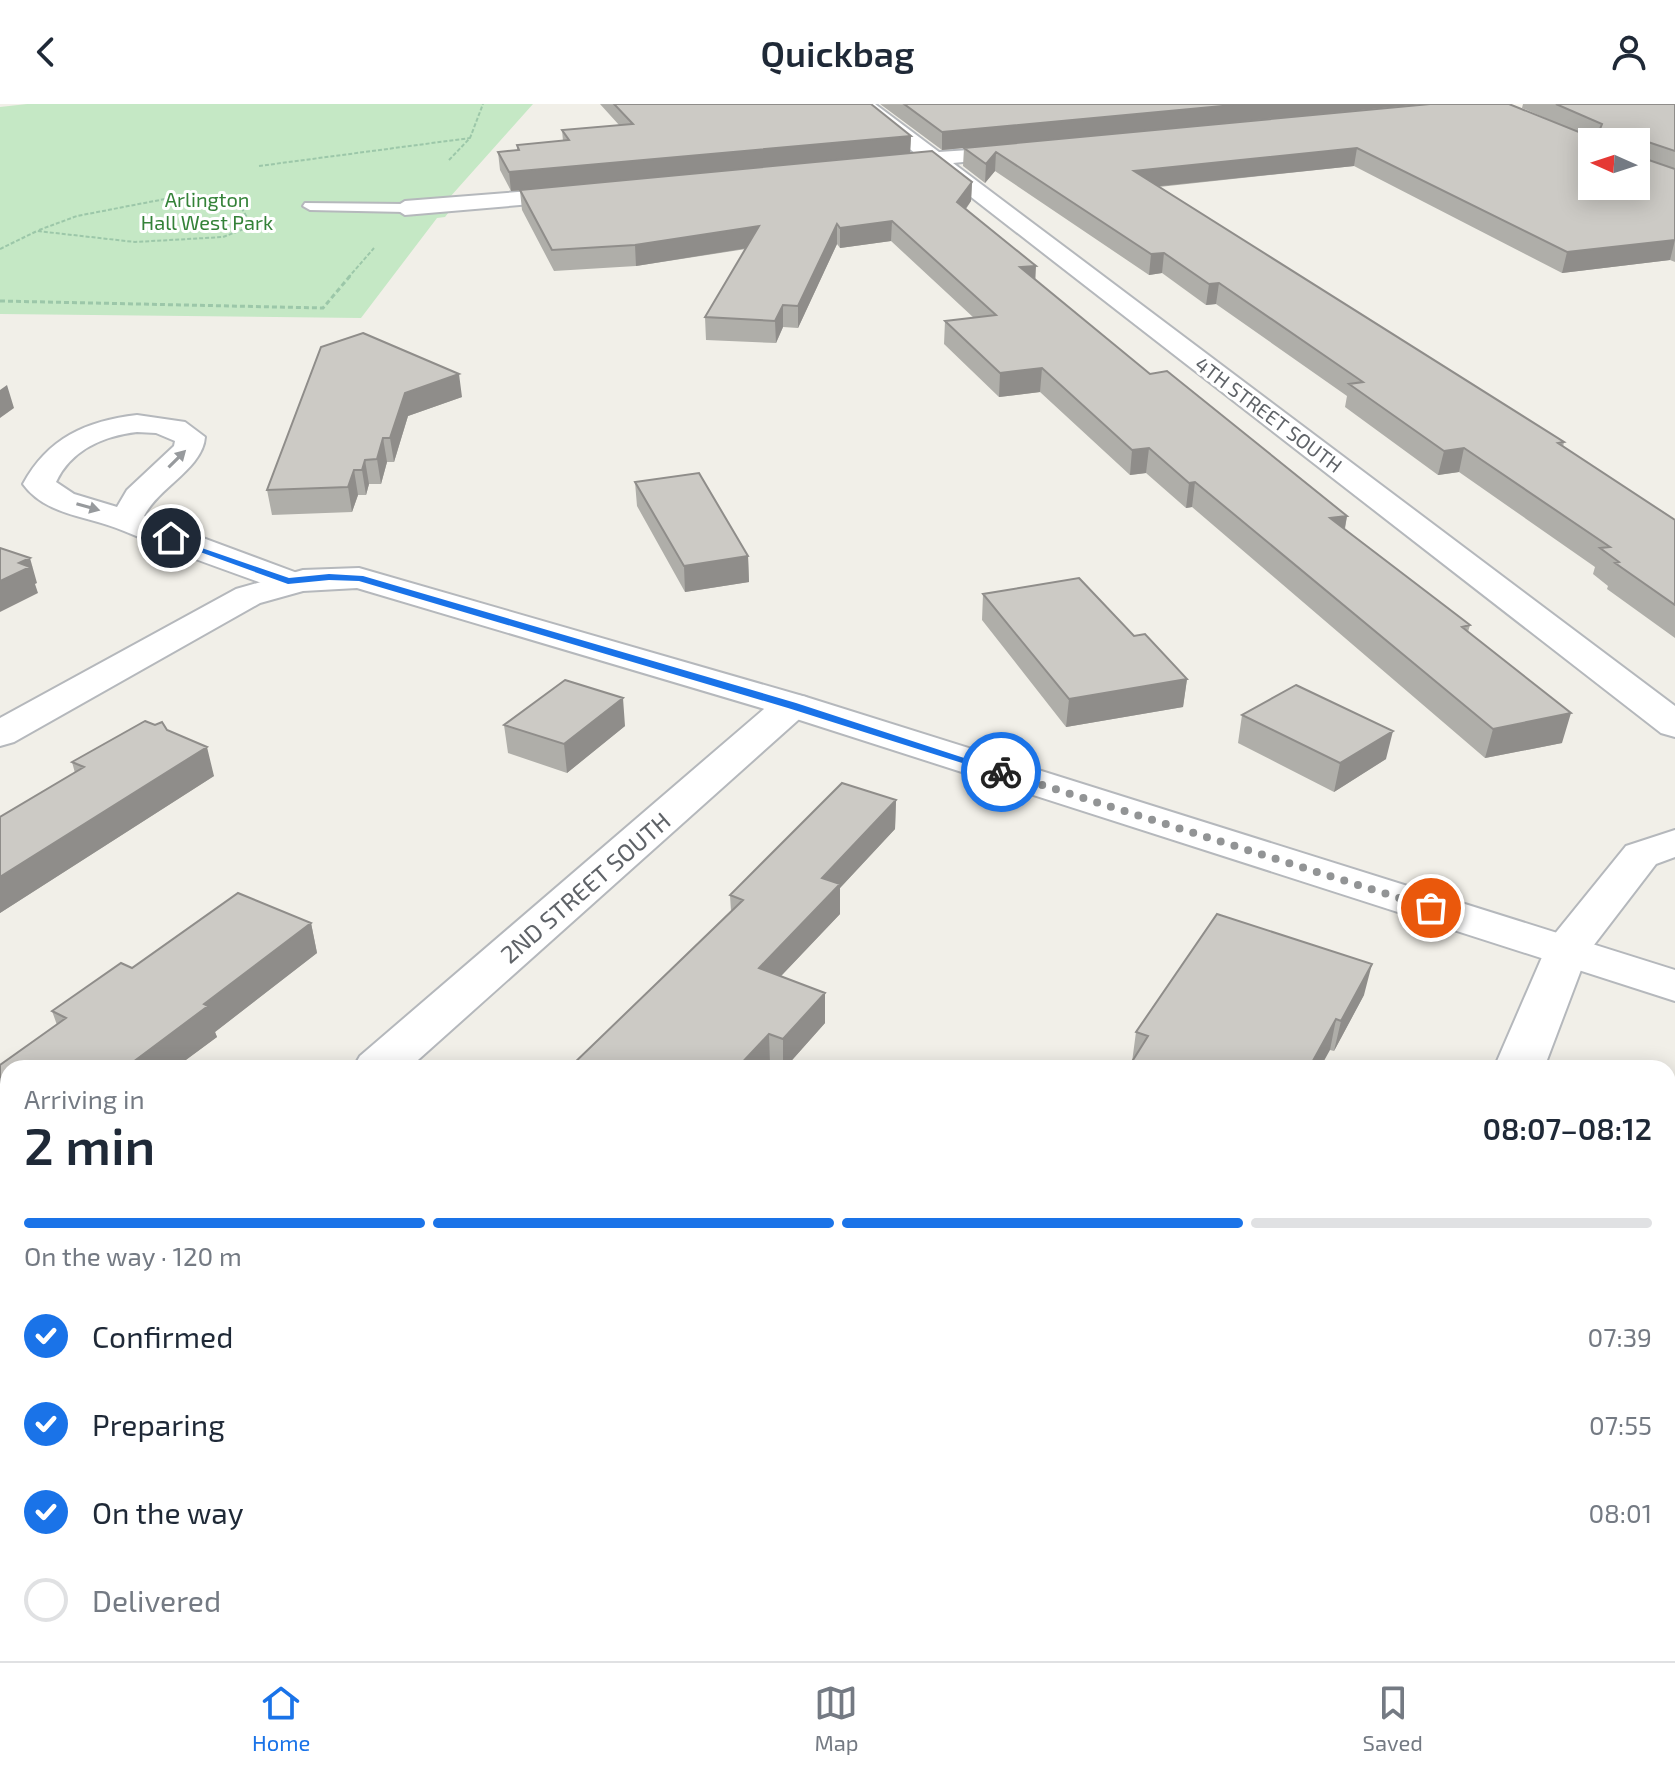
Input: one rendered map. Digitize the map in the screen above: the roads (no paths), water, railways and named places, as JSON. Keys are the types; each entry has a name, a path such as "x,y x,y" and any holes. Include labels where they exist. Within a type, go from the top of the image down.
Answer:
{"street":[{"name":"4TH STREET SOUTH","path":"863,104 1675,725"},
{"path":"858,166 1039,149"},
{"path":"405,208 451,207 608,191"},
{"path":"127,518 148,530 288,581"},
{"path":"0,734 233,603 288,581 359,578 792,705 1675,986"},
{"name":"2ND STREET SOUTH","path":"387,1060 792,705"},
{"path":"1522,1060 1565,951 1641,855 1675,843"}],"lane":[{"path":"310,206 405,208"}],"park label":[{"name":"Arlington Hall West Park","path":"207,210"}]}
